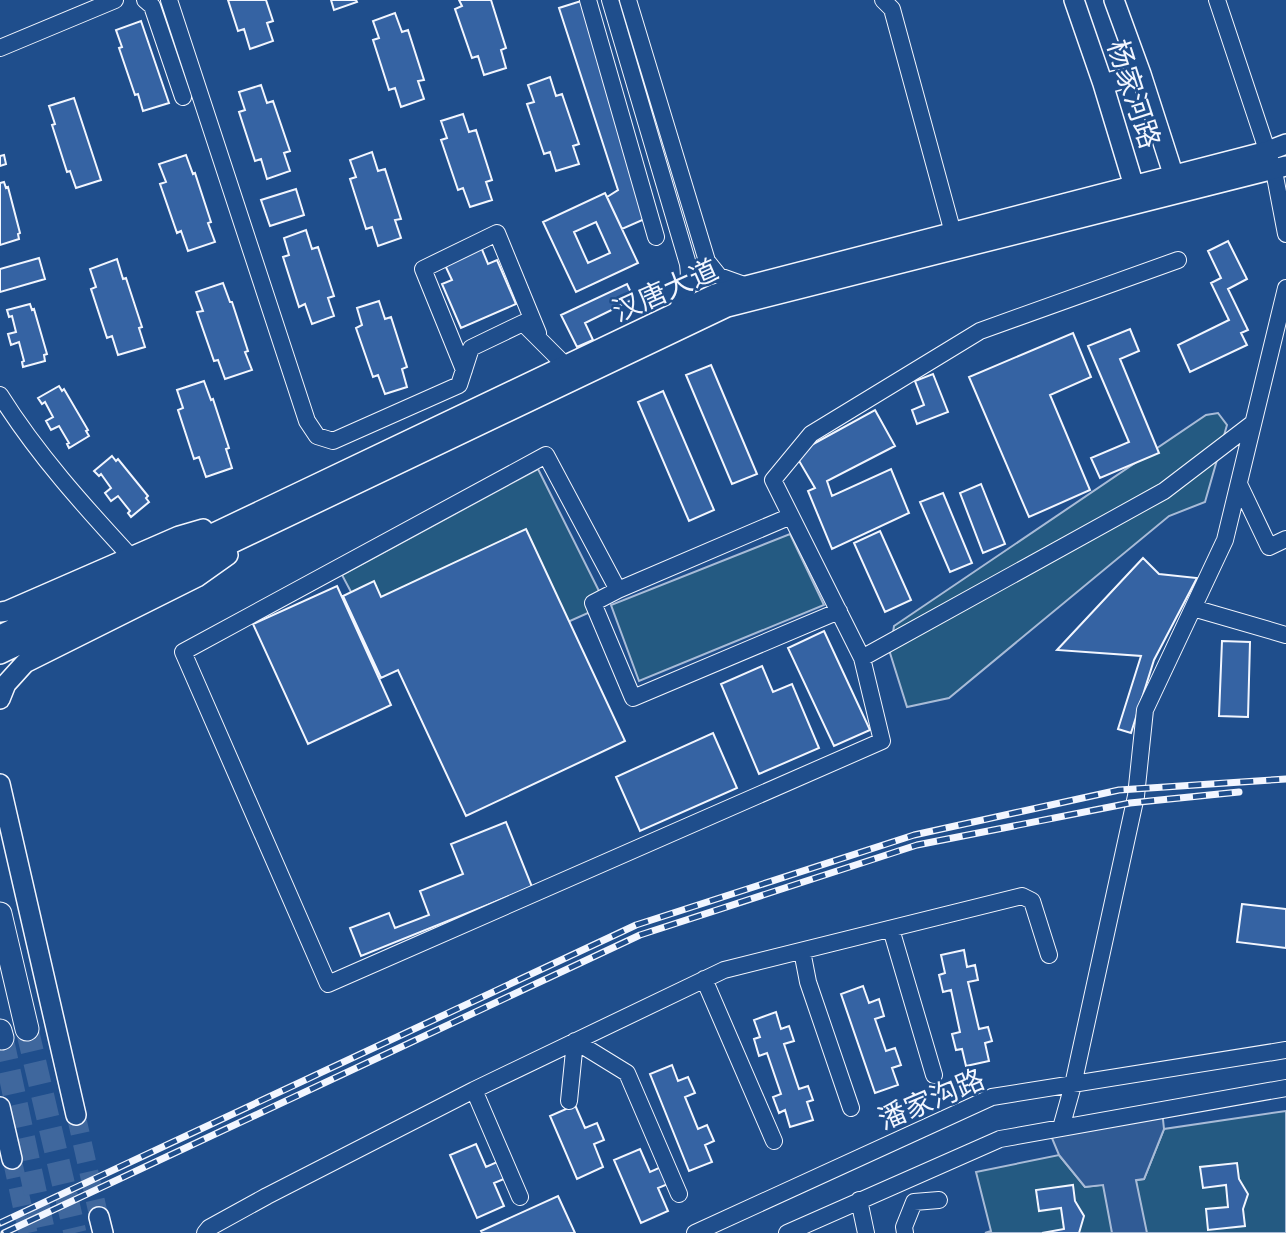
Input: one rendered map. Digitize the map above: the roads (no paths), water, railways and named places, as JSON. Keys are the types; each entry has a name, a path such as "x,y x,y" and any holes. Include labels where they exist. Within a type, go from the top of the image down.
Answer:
{"highway":[{"path":"0,914 27,1029"}],"main road":[{"name":"杨家河路","path":"1074,0 1140,204"},
{"name":"杨家河路","path":"1114,0 1180,194"},
{"path":"1103,84 1141,74"},
{"name":"汉唐大道","path":"263,520 471,411 715,294 1277,147"},
{"name":"汉唐大道","path":"106,594 727,307 1280,168"},
{"path":"2,614 179,536 263,520"},
{"path":"0,699 6,684 25,663 197,578 263,520"},
{"path":"25,663 8,664 0,656 106,594"},
{"path":"0,635 106,594"},
{"path":"0,784 76,1115"},
{"path":"0,1107 12,1159"}],"street":[{"path":"0,48 115,0"},
{"path":"145,0 152,6 183,97"},
{"path":"169,0 307,421 317,436 333,441 462,377 471,348 523,323 566,366"},
{"path":"588,0 656,237"},
{"path":"610,0 688,264 690,281 686,297 674,314"},
{"path":"628,0 707,261 719,276 747,286"},
{"path":"883,0 892,9 953,233"},
{"path":"1217,0 1277,147 1286,234"},
{"path":"471,411 462,377 423,269 498,233 542,342"},
{"path":"618,590 546,455 183,652 328,984 882,741 862,658 773,480 811,435 980,331 1178,260"},
{"path":"1061,1128 1136,796 1144,710 1225,540 1286,288"},
{"path":"0,395 20,426 83,506 131,557"},
{"path":"862,658 1164,491 1253,424"},
{"path":"1238,484 1269,547 1286,539"},
{"path":"791,516 593,603 633,698 839,611"},
{"path":"1193,608 1286,635"},
{"path":"205,1233 209,1228 267,1196 474,1090 724,970 1022,897 1032,901 1049,955"},
{"path":"891,929 934,1075"},
{"path":"802,951 808,982 851,1108"},
{"path":"704,979 774,1141"},
{"path":"569,1101 575,1041"},
{"path":"575,1041 627,1073 679,1194"},
{"name":"潘家沟路","path":"695,1233 992,1097 1286,1050"},
{"path":"787,1233 1000,1139 1286,1088"},
{"path":"474,1090 520,1196"},
{"path":"859,1200 866,1233"},
{"path":"905,1233 904,1227 914,1202 939,1200"}],"tunnel":[{"path":"27,1029 75,1233"},
{"path":"2,1038 44,1233"},
{"path":"76,1115 99,1217"},
{"path":"12,1159 28,1233"}],"railway":[{"path":"0,1223 636,925 914,835 1119,790 1286,779"},
{"path":"4,1233 640,935 917,845 1130,803 1239,792"}]}
